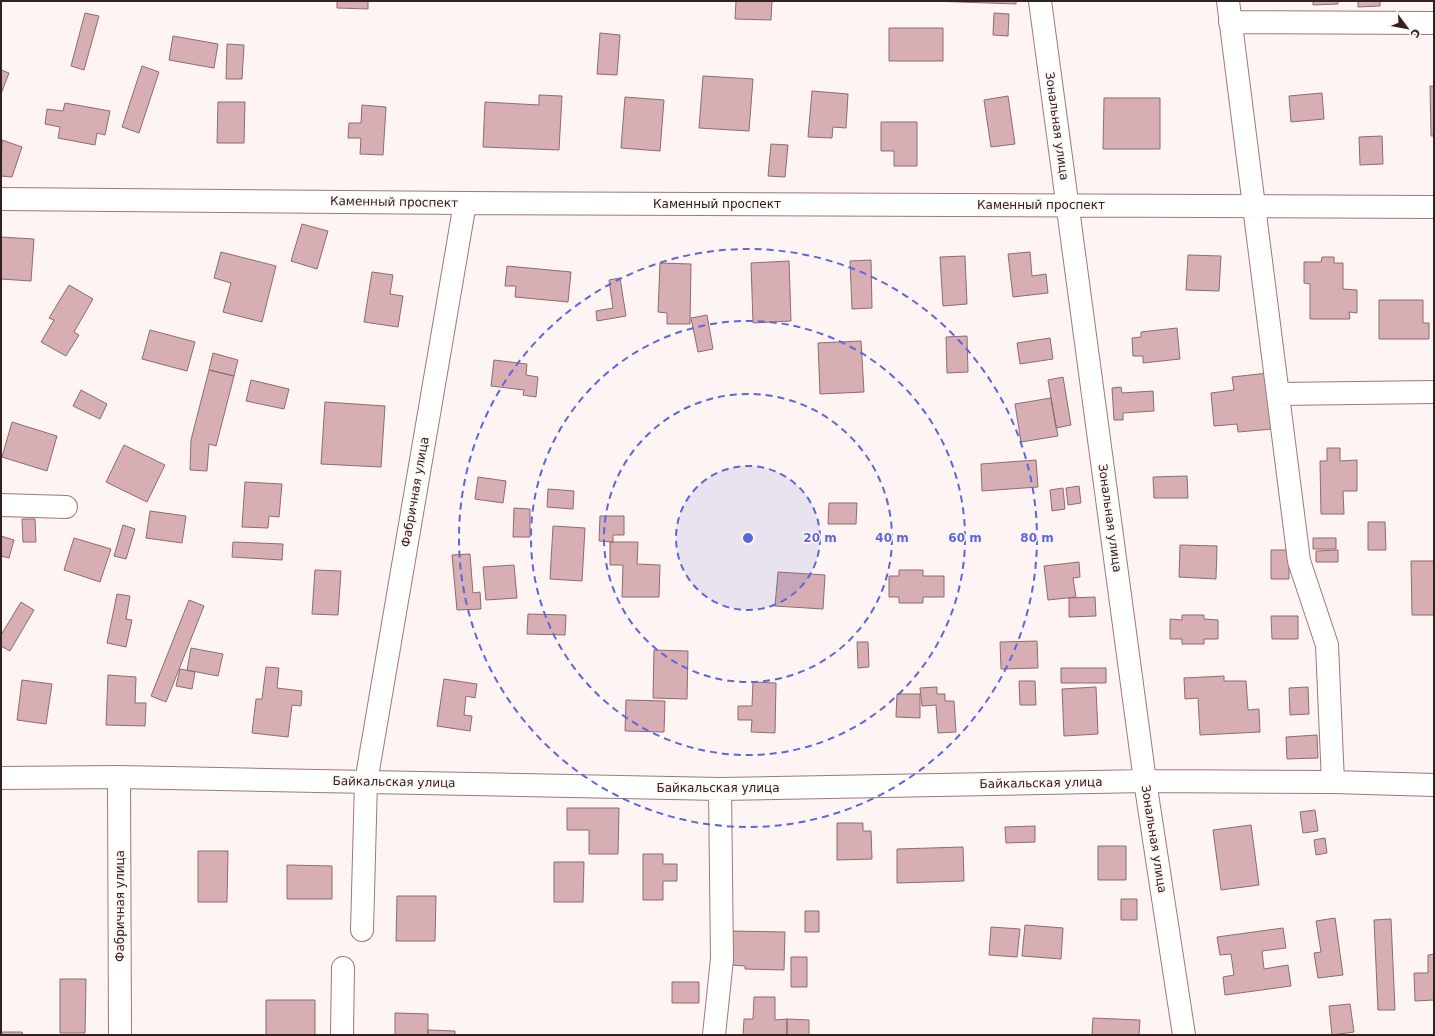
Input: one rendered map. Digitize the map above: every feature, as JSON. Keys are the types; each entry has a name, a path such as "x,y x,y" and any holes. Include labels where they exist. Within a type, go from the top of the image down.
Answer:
{"street":[{"name":"Зональная улица","path":"1040,1 1145,781 1184,1035"},
{"path":"1333,782 1327,645 1299,561 1255,206 1229,12 1434,24"},
{"name":"Каменный проспект","path":"1,198 465,203 1434,207"},
{"name":"Фабричная улица","path":"362,930 366,782 465,203"},
{"path":"1278,394 1434,392"},
{"path":"1,505 66,507"},
{"name":"Фабричная улица","path":"119,777 120,1035"},
{"name":"Байкальская улица","path":"1,778 119,777 720,789 1145,781 1333,782 1434,785"},
{"path":"714,1035 722,959 720,789"},
{"path":"342,1035 343,968"}],"building":[{"path":"337,1 368,1 368,9 337,8"},
{"path":"736,1 772,1 771,20 735,19"},
{"path":"931,1 1016,1 1016,4"},
{"path":"1313,1 1338,1 1338,4 1313,5"},
{"path":"1358,1 1380,1 1380,6 1358,7"},
{"path":"85,13 99,16 84,70 71,66"},
{"path":"994,13 1009,14 1008,36 993,35"},
{"path":"889,28 943,28 943,61 889,61"},
{"path":"600,33 620,35 617,75 597,74"},
{"path":"173,36 218,44 214,68 169,60"},
{"path":"227,44 244,45 242,79 226,79"},
{"path":"142,66 159,72 139,133 122,127"},
{"path":"1,70 9,73 1,94"},
{"path":"703,76 753,79 749,131 699,128"},
{"path":"1430,86 1434,86 1434,136 1431,136"},
{"path":"812,91 848,94 846,128 833,127 832,138 808,137"},
{"path":"1322,93 1324,119 1291,122 1289,96"},
{"path":"539,95 562,96 559,150 483,147 485,102 539,105"},
{"path":"1008,96 1015,144 991,147 984,100"},
{"path":"625,97 664,100 660,151 621,148"},
{"path":"1104,98 1160,98 1160,149 1103,149"},
{"path":"218,102 245,102 244,143 217,143"},
{"path":"65,103 110,111 105,135 97,133 95,145 58,138 60,127 45,124 47,109 63,111"},
{"path":"362,105 386,107 383,155 360,154 361,138 348,138 349,123 361,123"},
{"path":"881,122 917,122 917,166 894,166 894,151 881,151"},
{"path":"1382,136 1383,164 1360,165 1359,137"},
{"path":"2,140 22,147 12,177 1,176"},
{"path":"771,144 788,145 785,177 768,176"},
{"path":"302,224 328,231 317,269 291,261"},
{"path":"1,237 34,239 31,281 1,279"},
{"path":"221,252 276,266 262,322 223,312 231,283 214,278"},
{"path":"1030,252 1032,276 1046,274 1048,293 1013,297 1008,254"},
{"path":"1188,255 1221,256 1219,291 1186,290"},
{"path":"965,256 967,304 943,306 940,257"},
{"path":"1322,257 1334,257 1334,263 1343,263 1343,289 1357,290 1357,313 1349,312 1350,319 1310,319 1310,284 1304,283 1304,262 1321,262"},
{"path":"871,260 872,308 852,309 850,261"},
{"path":"789,261 791,321 753,323 751,263"},
{"path":"660,263 691,264 690,324 667,324 667,313 658,312"},
{"path":"507,266 571,272 568,302 515,297 516,286 505,286"},
{"path":"372,272 393,275 390,294 403,296 398,327 364,322"},
{"path":"620,278 626,316 597,321 596,311 613,308 609,280"},
{"path":"69,285 93,299 74,332 79,335 66,356 41,342 54,320 49,318"},
{"path":"1379,300 1423,300 1423,323 1429,323 1429,339 1379,339"},
{"path":"707,315 713,349 698,352 691,318"},
{"path":"1177,328 1180,359 1143,363 1143,356 1133,356 1132,338 1141,337 1141,332"},
{"path":"150,330 195,342 187,371 142,359"},
{"path":"967,336 968,372 947,373 946,337"},
{"path":"1050,338 1053,359 1020,364 1017,343"},
{"path":"861,341 864,392 820,394 818,343"},
{"path":"213,353 238,360 234,376 209,370"},
{"path":"494,360 527,364 526,375 538,377 536,397 523,395 524,390 491,386"},
{"path":"209,370 234,376 216,446 209,444 207,471 190,470 191,440"},
{"path":"1268,373 1273,429 1238,432 1237,424 1214,426 1211,393 1234,390 1232,377"},
{"path":"1063,377 1071,425 1056,428 1048,380"},
{"path":"251,380 289,389 284,409 246,401"},
{"path":"1121,387 1122,393 1153,391 1154,411 1123,413 1123,420 1114,420 1112,388"},
{"path":"81,390 107,404 100,419 73,406"},
{"path":"1051,398 1058,436 1021,442 1015,404"},
{"path":"325,402 385,406 381,467 321,464"},
{"path":"12,422 57,436 47,471 2,457"},
{"path":"124,445 165,465 147,502 106,482"},
{"path":"1327,448 1340,448 1340,461 1357,460 1357,491 1343,491 1344,514 1321,514 1320,461 1327,461"},
{"path":"1036,460 1038,487 982,491 981,464"},
{"path":"1187,476 1188,498 1154,498 1153,477"},
{"path":"478,477 506,481 503,503 475,499"},
{"path":"245,482 282,484 279,517 269,516 268,528 242,527"},
{"path":"1079,486 1081,503 1068,505 1066,488"},
{"path":"1063,488 1065,509 1052,511 1050,490"},
{"path":"548,489 574,491 573,509 547,507"},
{"path":"829,503 857,503 856,524 828,524"},
{"path":"514,508 530,509 530,537 513,537"},
{"path":"150,511 186,516 182,543 146,538"},
{"path":"600,516 624,516 624,535 613,535 613,542 599,541"},
{"path":"22,519 35,519 36,542 23,542"},
{"path":"1368,522 1385,522 1386,550 1368,550"},
{"path":"123,525 135,529 126,559 114,556"},
{"path":"553,526 585,528 582,581 550,579"},
{"path":"1,536 14,540 9,558 1,556"},
{"path":"74,538 111,549 100,582 64,570"},
{"path":"1313,538 1336,538 1336,549 1313,549"},
{"path":"233,542 283,544 282,560 232,557"},
{"path":"610,542 638,542 637,564 660,565 659,597 622,597 623,565 610,565"},
{"path":"1180,545 1217,546 1216,579 1179,577"},
{"path":"1271,550 1289,550 1289,579 1271,579"},
{"path":"1338,550 1338,562 1316,562 1316,551"},
{"path":"470,554 473,593 480,592 481,609 457,610 452,555"},
{"path":"1411,561 1434,561 1434,615 1412,615"},
{"path":"1079,562 1080,577 1073,578 1076,597 1048,600 1044,566"},
{"path":"514,565 517,598 486,600 483,567"},
{"path":"315,570 341,571 338,615 312,614"},
{"path":"899,570 923,570 923,576 944,576 944,597 923,597 923,603 899,603 899,597 889,597 889,576 899,576"},
{"path":"778,572 825,575 823,609 775,606"},
{"path":"117,594 130,596 126,619 132,620 126,647 107,643"},
{"path":"1095,597 1096,616 1069,617 1069,598"},
{"path":"189,600 204,606 166,702 151,696"},
{"path":"21,602 34,610 10,651 1,646 1,635"},
{"path":"528,614 566,615 565,635 527,634"},
{"path":"1182,615 1204,615 1204,619 1218,620 1218,639 1204,639 1204,644 1182,644 1182,639 1170,639 1170,619 1182,620"},
{"path":"1271,616 1298,616 1298,639 1272,639"},
{"path":"1037,641 1038,668 1001,669 1000,642"},
{"path":"857,642 868,642 869,667 858,668"},
{"path":"191,648 223,654 218,676 187,670"},
{"path":"654,650 688,651 687,699 653,698"},
{"path":"266,667 279,668 277,688 302,691 301,706 292,705 288,737 252,733 256,699 262,699"},
{"path":"1061,668 1106,668 1106,683 1061,683"},
{"path":"180,669 195,672 192,689 176,686"},
{"path":"108,675 136,677 135,703 146,703 145,726 106,725"},
{"path":"1224,676 1224,681 1246,681 1248,710 1259,709 1260,732 1200,735 1198,698 1185,699 1184,678"},
{"path":"444,679 477,684 475,698 466,696 464,715 472,716 470,731 437,726"},
{"path":"22,680 52,684 46,724 17,720"},
{"path":"1019,681 1035,681 1036,705 1020,705"},
{"path":"753,682 776,683 775,733 751,732 752,720 738,720 738,706 752,706"},
{"path":"937,687 937,694 945,694 945,701 954,701 956,732 938,733 936,705 922,706 920,688"},
{"path":"1096,687 1098,734 1064,736 1062,689"},
{"path":"1308,687 1309,714 1290,715 1289,688"},
{"path":"897,694 920,694 920,718 896,717"},
{"path":"626,700 665,701 664,732 625,731"},
{"path":"1317,735 1318,758 1287,759 1286,737"},
{"path":"567,808 619,808 618,854 589,854 589,830 567,830"},
{"path":"1315,810 1318,831 1303,833 1300,812"},
{"path":"837,823 863,823 863,831 871,831 872,859 837,860"},
{"path":"1251,825 1259,885 1221,890 1213,830"},
{"path":"1035,826 1035,842 1006,843 1005,827"},
{"path":"1325,838 1327,853 1316,855 1314,840"},
{"path":"1098,846 1126,846 1126,880 1098,880"},
{"path":"963,847 964,881 897,883 897,849"},
{"path":"198,851 228,851 227,902 198,902"},
{"path":"643,854 663,854 663,864 677,864 677,881 663,881 663,900 643,900"},
{"path":"554,862 584,862 583,902 554,902"},
{"path":"287,865 332,866 332,899 287,899"},
{"path":"397,896 436,896 435,941 396,941"},
{"path":"1121,899 1137,899 1137,920 1121,920"},
{"path":"805,911 819,911 819,932 805,932"},
{"path":"1335,918 1343,975 1318,978 1314,953 1321,952 1316,921"},
{"path":"1391,919 1395,1010 1378,1010 1374,920"},
{"path":"1025,925 1063,928 1061,959 1022,956"},
{"path":"991,927 1020,929 1017,957 989,955"},
{"path":"1283,928 1286,948 1262,951 1264,969 1288,965 1291,986 1225,995 1223,977 1234,975 1231,954 1220,955 1217,937"},
{"path":"731,931 785,932 784,970 745,969 745,966 731,965"},
{"path":"1434,954 1434,1000 1415,1001 1414,973 1428,973 1428,955"},
{"path":"791,957 807,957 807,987 791,987"},
{"path":"60,979 86,979 85,1033 60,1033"},
{"path":"672,982 699,982 699,1003 672,1003"},
{"path":"754,997 775,997 775,1020 787,1019 787,1035 743,1035 744,1019 753,1019"},
{"path":"266,1000 315,1000 315,1035 266,1035"},
{"path":"1350,1004 1354,1032 1332,1035 1329,1006"},
{"path":"395,1013 428,1014 428,1035 395,1035"},
{"path":"1093,1018 1140,1020 1139,1035 1092,1035"},
{"path":"787,1019 809,1020 809,1035 787,1035"},
{"path":"428,1030 455,1031 455,1035 428,1035"},
{"path":"1,1032 22,1032 23,1035 1,1035"}]}
